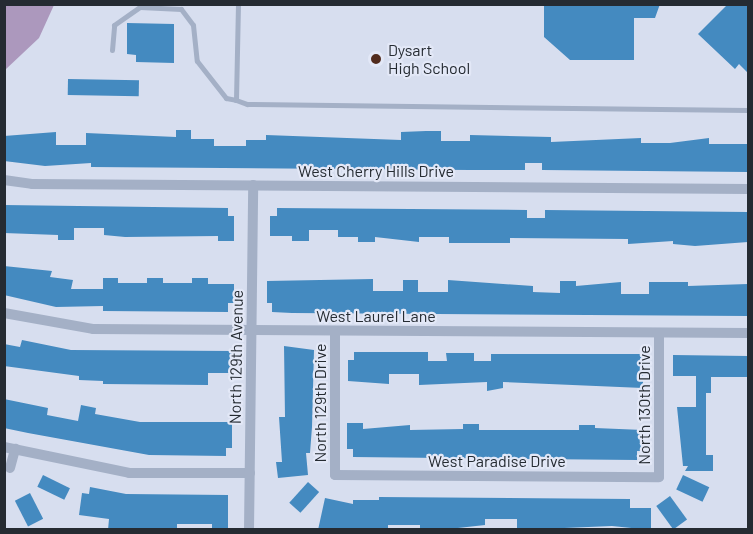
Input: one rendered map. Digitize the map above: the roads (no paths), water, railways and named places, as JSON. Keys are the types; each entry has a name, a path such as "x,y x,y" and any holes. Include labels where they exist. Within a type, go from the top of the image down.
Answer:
{"street":[{"name":"West Cherry Hills Drive","path":"4,180 32,184 748,189"},
{"name":"North 129th Avenue","path":"249,530 253,185"},
{"name":"West Laurel Lane","path":"4,313 73,328 748,333"},
{"name":"North 129th Drive","path":"334,475 335,330"},
{"name":"North 130th Drive","path":"659,333 659,477"},
{"path":"10,468 10,448 129,473 250,474"},
{"name":"West Paradise Drive","path":"334,475 659,477"}],"lane":[{"path":"237,100 238,4"},
{"path":"112,50 114,25 140,7 181,9 193,25 197,61 226,98 247,104 748,110"}],"place":[{"name":"Dysart High School","path":"376,59"}]}
